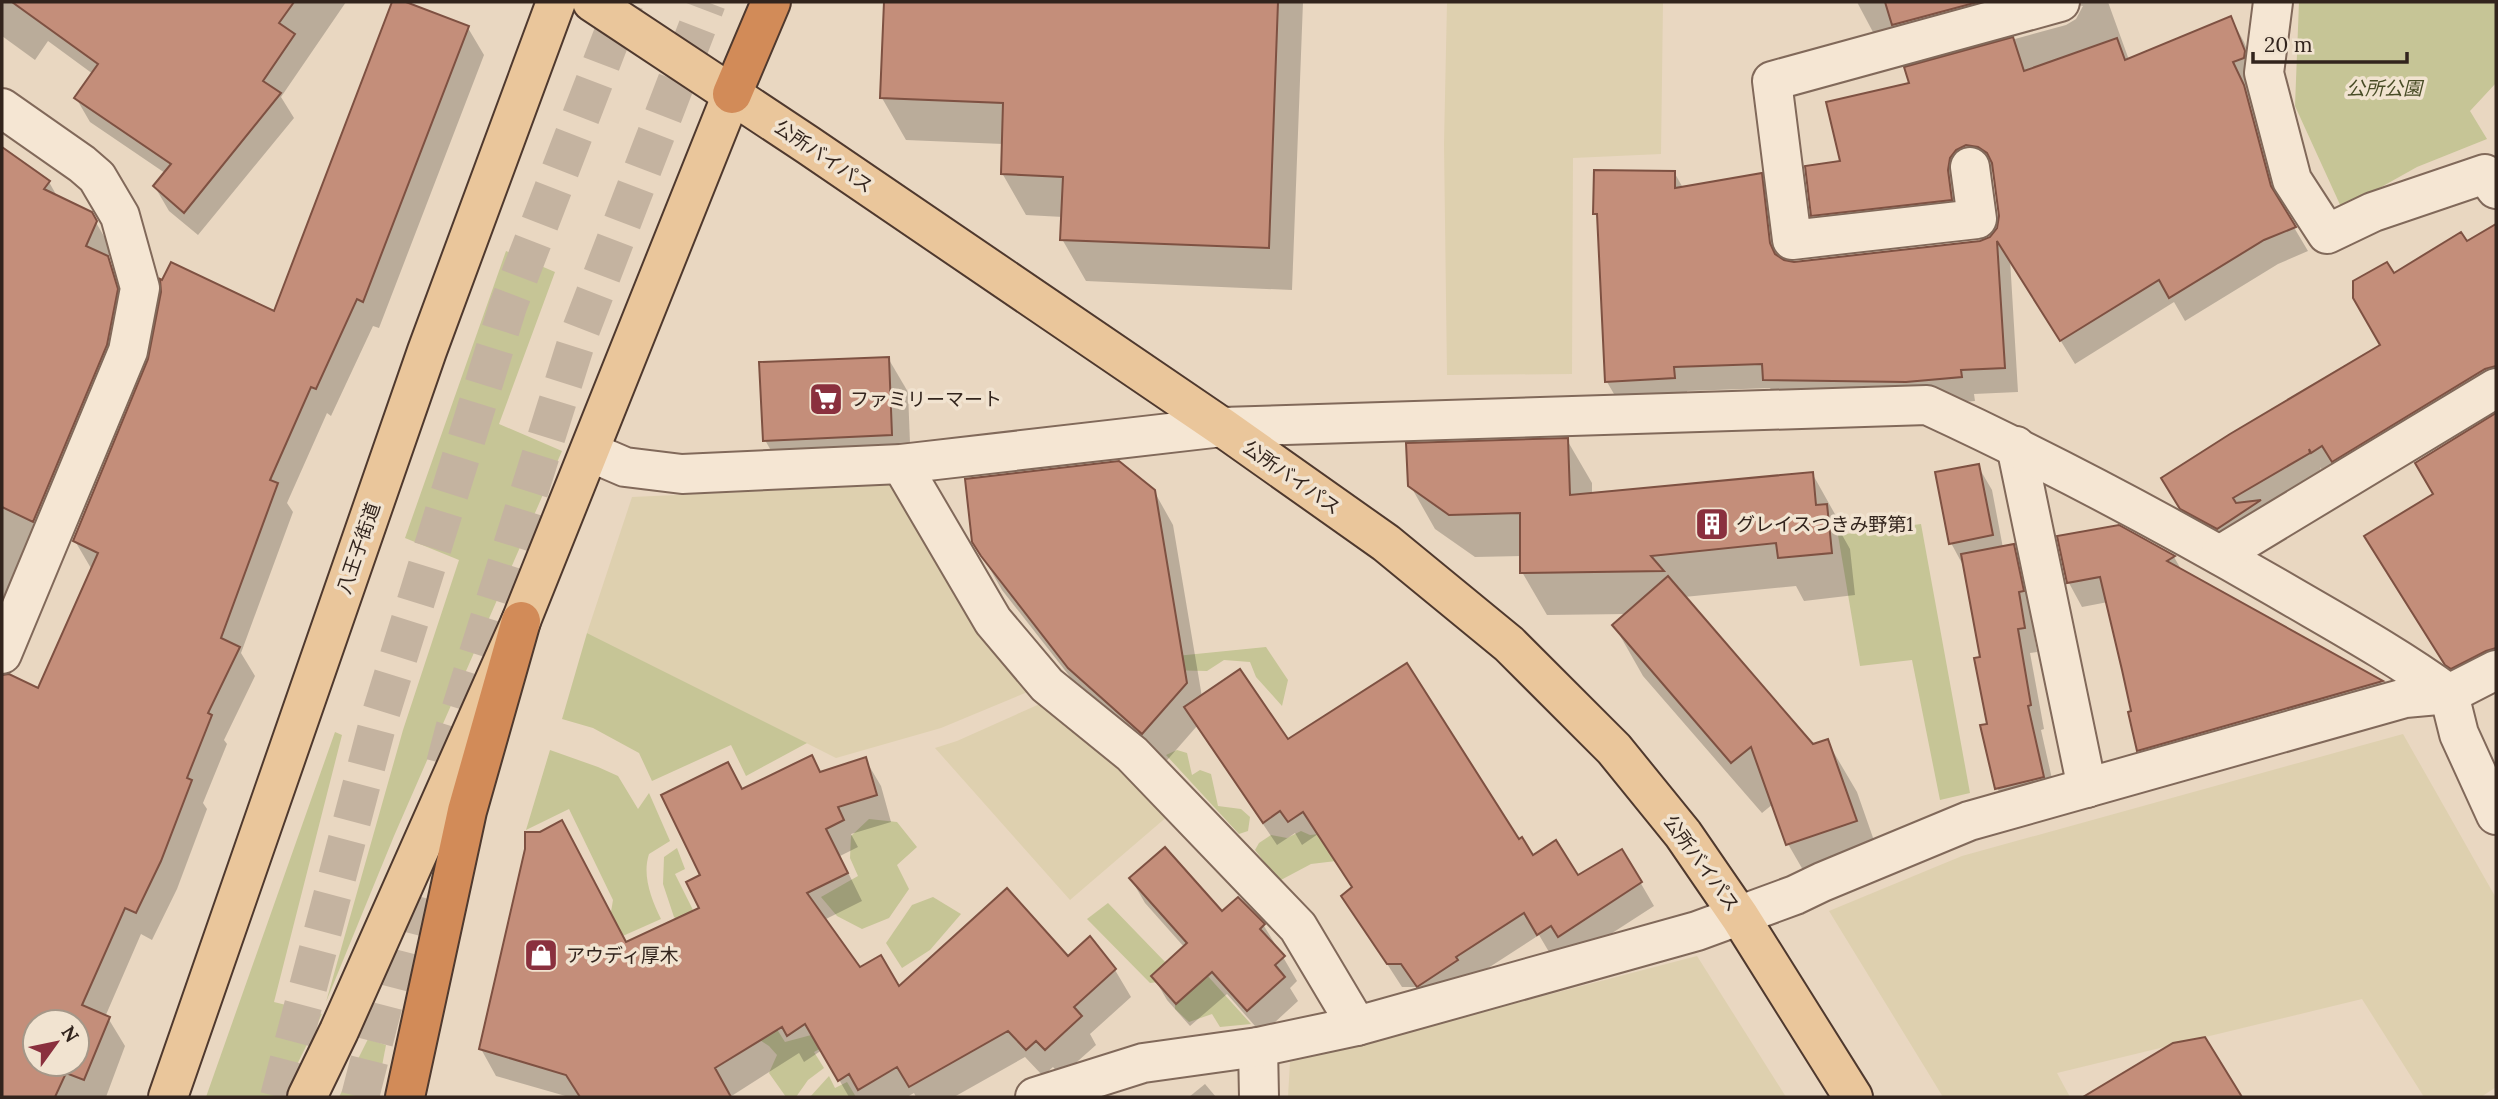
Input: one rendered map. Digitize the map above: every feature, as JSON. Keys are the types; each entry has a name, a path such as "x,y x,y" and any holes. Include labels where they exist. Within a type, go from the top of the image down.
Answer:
{"highway":[{"path":"732,94 771,2"},
{"path":"405,1097 467,811 521,621"}],"main road":[{"name":"八王子街道","path":"168,1097 427,351 556,2"},
{"name":"公所バイパス","path":"592,2 1222,427 1386,543 1509,644 1614,749 1683,834 1740,916 1853,1097"},
{"path":"307,1097 339,1031 521,621 732,94"}],"street":[{"path":"1970,167 1977,219 1792,240 1772,81 2060,2"},
{"path":"2273,2 2264,73 2292,180 2327,233 2372,212 2486,174 2496,189"},
{"path":"2,108 97,177 120,216 140,288 128,351 2,654"},
{"path":"2220,555 2496,388"},
{"path":"590,452 625,467 682,474 901,464 1222,427 1927,405 2016,446 2220,555 2407,663 2449,694 2459,734 2496,815"},
{"path":"2016,446 2087,788"},
{"path":"901,464 993,621 1047,685 1132,754 1298,927 1357,1026"},
{"path":"1035,1097 1143,1063 1258,1047 1357,1026 1697,931 1740,916 1969,821 2404,698 2449,694 2496,670"},
{"path":"1258,1047 1259,1097"}],"shaded area":[{"path":"1447,2 1663,2 1661,154 1573,158 1572,374 1447,375 1444,144"},
{"path":"891,485 979,628 1030,691 941,728 836,758 587,633 632,497"},
{"path":"1042,703 1125,767 1169,815 1070,900 935,748"},
{"path":"2403,734 2496,898 2496,1087 2481,1097 2424,1097 2362,999 2057,1073 2070,1097 1943,1097 1829,911 1962,856"},
{"path":"1697,956 1786,1097 1288,1097 1290,1062"}],"green space":[{"name":"公所公園","path":"2299,2 2496,2 2496,83 2470,111 2487,139 2417,167 2342,209 2295,106"},
{"path":"506,251 555,272 499,424 562,451 394,836 326,1002 403,730 459,560 405,538"},
{"path":"1921,524 1970,793 1940,800 1912,660 1860,666 1838,535"},
{"path":"587,633 807,743 746,776 731,745 652,781 639,753 593,728 562,719"},
{"path":"1266,647 1288,680 1282,706 1256,677 1250,662 1224,660 1207,671 1162,670 1146,659"},
{"path":"335,732 342,735 274,1002 322,1014 281,1097 206,1097"},
{"path":"550,750 618,776 638,809 649,793 670,841 649,854 647,862 649,887 661,919 616,939 603,922 611,912 613,900 569,809 526,830"},
{"path":"1177,750 1187,753 1192,775 1200,770 1211,774 1218,806 1241,809 1250,817 1248,831 1239,834 1166,755"},
{"path":"869,819 897,822 917,847 897,865 909,889 889,918 862,929 837,916 821,897 858,876 850,858 851,836"},
{"path":"1301,831 1310,835 1329,833 1324,845 1336,861 1311,864 1279,881 1255,850 1259,843 1271,835 1287,838"},
{"path":"677,848 685,869 675,874 696,916 693,929 674,917 663,884 664,857"},
{"path":"933,897 961,914 930,950 902,968 886,943 912,905"},
{"path":"1108,903 1167,964 1187,953 1251,1024 1220,1027 1212,1014 1189,1022 1175,1009 1175,988 1165,981 1150,983 1087,919"},
{"path":"754,993 785,1042 815,1034 823,1047 814,1052 824,1068 808,1080 796,1097 786,1097 769,1073 777,1055 758,1039"},
{"path":"368,1039 386,1045 376,1097 339,1097"},
{"path":"829,1076 835,1088 847,1082 856,1097 810,1097"}],"building":[{"path":"12,2 294,2 279,23 295,34 263,81 281,93 184,213 153,186 171,164 74,98 98,64"},
{"path":"392,2 406,2 469,26 363,302 357,299 316,389 311,387 270,480 278,483 221,638 240,647 208,713 212,715 187,778 192,780 161,861 136,913 125,908 82,1005 89,1008 21,1008 21,1078 64,1078 55,1097 2,1097 2,675 9,674 38,688 98,553 73,541 148,359 161,292 160,279 162,280 171,262 274,311"},
{"path":"884,2 1278,2 1269,248 1060,240 1063,177 1001,174 1003,103 880,98"},
{"path":"1885,2 1978,2 1892,25"},
{"path":"2231,16 2245,51 2244,58 2233,62 2244,85 2271,186 2296,227 2264,240 2169,298 2159,280 2060,341 1997,241 2005,368 1961,370 1962,377 1906,382 1763,380 1762,364 1674,367 1675,378 1605,382 1597,214 1593,214 1594,170 1675,171 1675,188 1762,173 1770,243 1775,254 1794,262 1980,241 1990,237 1997,228 1999,216 1992,163 1987,153 1978,147 1966,145 1956,150 1950,158 1948,170 1952,200 1811,216 1805,166 1840,161 1826,102 1909,83 1904,67 2013,37 2024,71 2117,38 2125,60"},
{"path":"2,147 50,181 44,189 92,212 97,221 86,246 108,256 118,289 107,345 33,522 2,507"},
{"path":"2496,224 2496,366 2485,369 2332,462 2322,446 2311,453 2309,449 2310,453 2233,498 2236,503 2261,500 2217,529 2180,509 2161,478 2380,345 2353,298 2353,281 2387,262 2394,273 2461,232 2467,241"},
{"name":"ファミリーマート","path":"889,357 892,435 763,441 759,362"},
{"path":"2496,413 2496,648 2451,669 2445,665 2364,536 2433,494 2415,463"},
{"path":"1568,438 1570,495 1813,472 1816,505 1827,504 1832,553 1778,558 1776,543 1651,556 1664,571 1520,573 1520,513 1449,515 1408,486 1406,443"},
{"path":"1119,461 1155,490 1187,683 1142,734 1068,668 981,556 972,542 965,479"},
{"path":"1979,464 1993,535 1949,544 1935,472"},
{"path":"2119,525 2175,556 2167,561 2383,681 2137,751 2128,712 2131,711 2100,577 2067,583 2057,536"},
{"path":"2014,544 2024,591 2019,592 2025,628 2018,629 2031,705 2028,706 2044,777 1995,789 1980,725 1987,724 1974,658 1980,657 1961,554"},
{"path":"1668,576 1813,744 1828,739 1857,821 1786,845 1751,747 1731,763 1612,625"},
{"path":"1407,663 1519,839 1522,837 1533,855 1556,840 1578,875 1622,849 1642,882 1558,937 1551,926 1537,935 1524,913 1456,957 1458,960 1417,987 1401,964 1387,964 1341,896 1352,887 1303,812 1288,822 1280,811 1263,823 1184,707 1240,669 1288,739"},
{"path":"812,755 820,772 866,757 877,795 838,807 844,820 826,829 848,873 807,893 860,967 881,955 899,986 1007,888 1068,956 1090,936 1116,969 1074,1007 1082,1016 1045,1050 1036,1041 1026,1050 1008,1031 909,1087 897,1067 858,1090 849,1074 838,1081 805,1024 787,1036 782,1027 715,1068 731,1097 580,1097 566,1075 479,1049 525,849 525,832 540,832 562,820 626,942 699,908 686,882 700,875 661,795 728,762 742,789"},
{"path":"1165,847 1222,911 1238,897 1265,924 1260,929 1285,956 1275,965 1285,977 1247,1011 1212,972 1176,1004 1151,976 1187,943 1129,878"},
{"path":"91,1009 110,1017 91,1063"},
{"path":"2205,1037 2242,1097 2083,1097 2173,1043"}],"tunnel":[{"path":"279,1097 377,726 508,306 625,2"},
{"path":"445,764 577,340 707,2"},
{"path":"360,1097 412,893"}],"place":[{"name":"ファミリーマート","path":"826,399"},
{"name":"グレイスつきみ野第1","path":"1712,524"},
{"name":"アウディ厚木","path":"541,955"}]}
